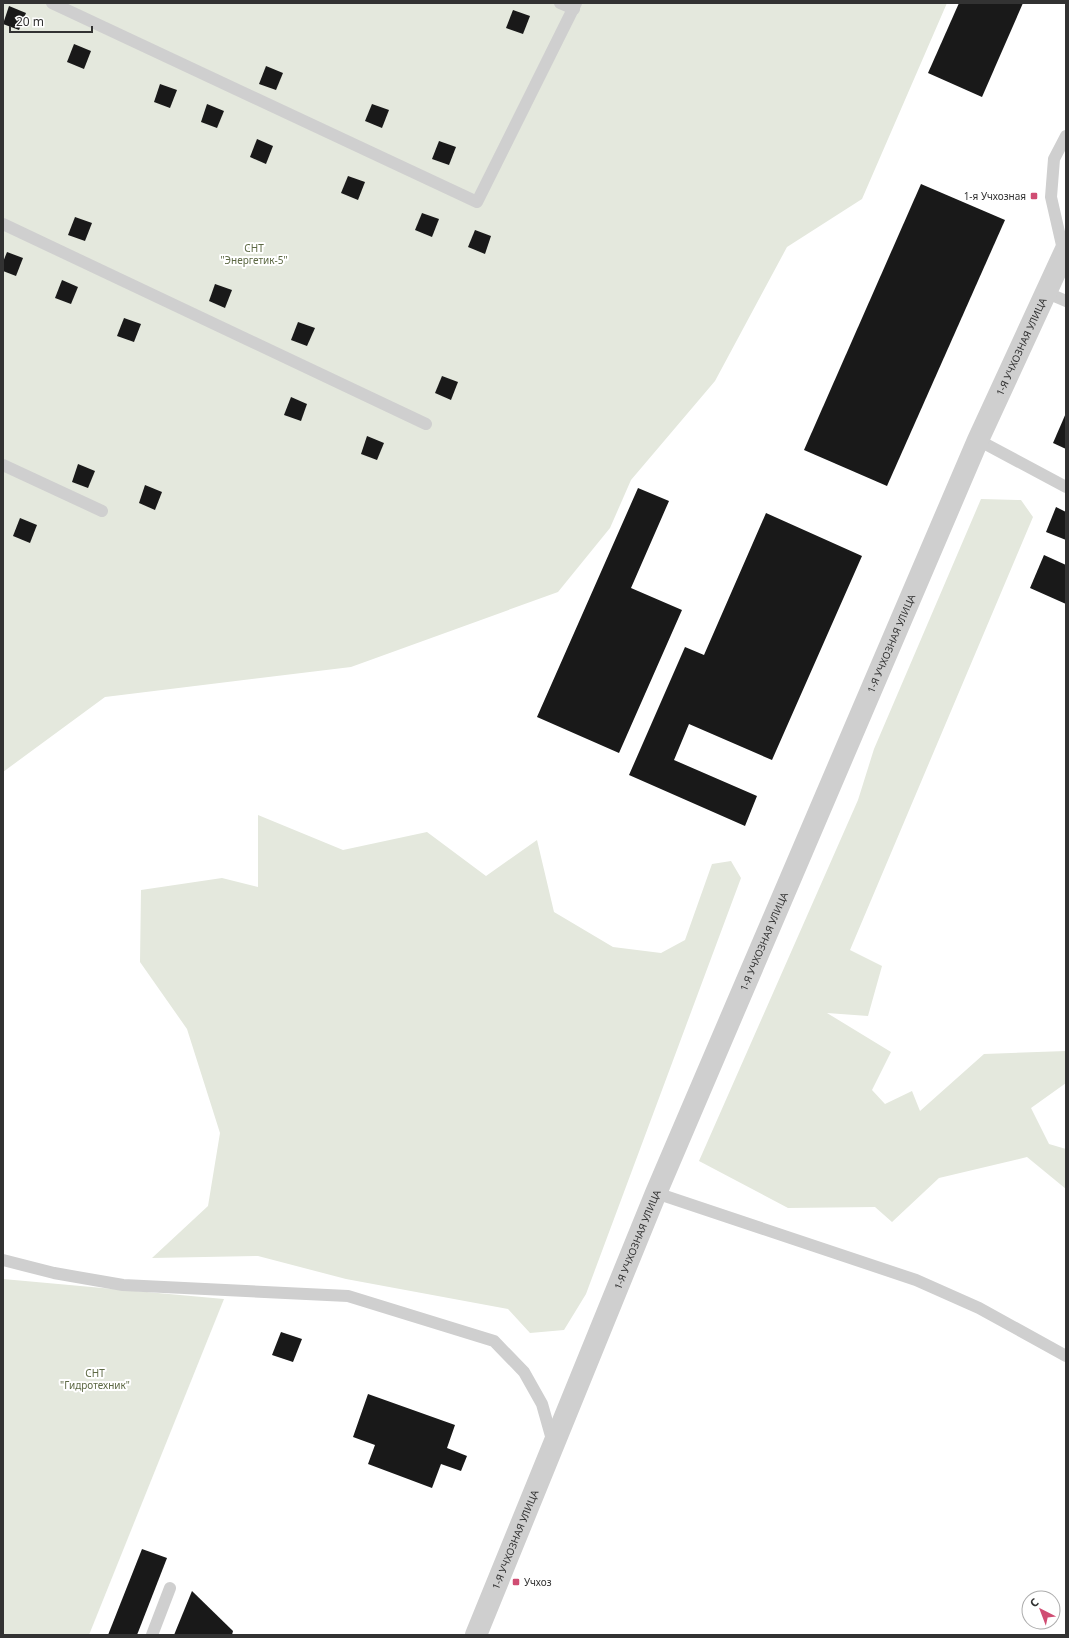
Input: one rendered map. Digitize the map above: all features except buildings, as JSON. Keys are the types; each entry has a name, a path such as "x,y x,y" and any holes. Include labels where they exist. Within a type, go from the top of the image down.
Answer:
{"street":[{"name":"1-Я УЧХОЗНАЯ УЛИЦА","path":"476,1635 656,1193 978,440 1065,251"}],"lane":[{"path":"52,3 477,202 575,6 560,3"},
{"name":"1-Я УЧХОЗНАЯ УЛИЦА","path":"1065,251 1051,197 1054,159 1066,136"},
{"path":"3,224 426,424"},
{"path":"1045,292 1066,301"},
{"path":"978,440 1066,487"},
{"path":"3,466 102,511"},
{"path":"656,1193 916,1280 979,1308 1066,1356"},
{"path":"3,1260 54,1273 123,1285 348,1296 494,1341 524,1372 542,1404 553,1444"},
{"path":"152,1635 170,1588"}],"green space":[{"name":"СНТ \"Энергетик-5\"","path":"3,3 947,3 862,199 787,247 715,381 631,480 610,528 558,592 351,667 105,697 3,772"},
{"path":"981,499 1021,500 1033,517 850,950 882,966 868,1016 827,1013 891,1052 872,1090 885,1104 912,1091 920,1111 984,1054 1066,1051 1066,1083 1031,1108 1049,1144 1066,1149 1066,1189 1027,1157 939,1178 892,1222 875,1207 788,1208 699,1161 858,800 874,749"},
{"path":"258,815 343,850 427,832 486,876 537,840 554,912 613,947 661,953 685,940 712,864 731,861 741,878 586,1294 564,1330 530,1333 508,1309 346,1279 258,1256 152,1258 208,1206 220,1133 187,1029 140,962 141,890 222,878 258,887"},
{"name":"СНТ \"Гидротехник\"","path":"3,1279 224,1299 89,1635 3,1635"}],"place":[{"name":"1-я Учхозная","path":"1034,196"},
{"name":"Учхоз","path":"516,1582"}]}
